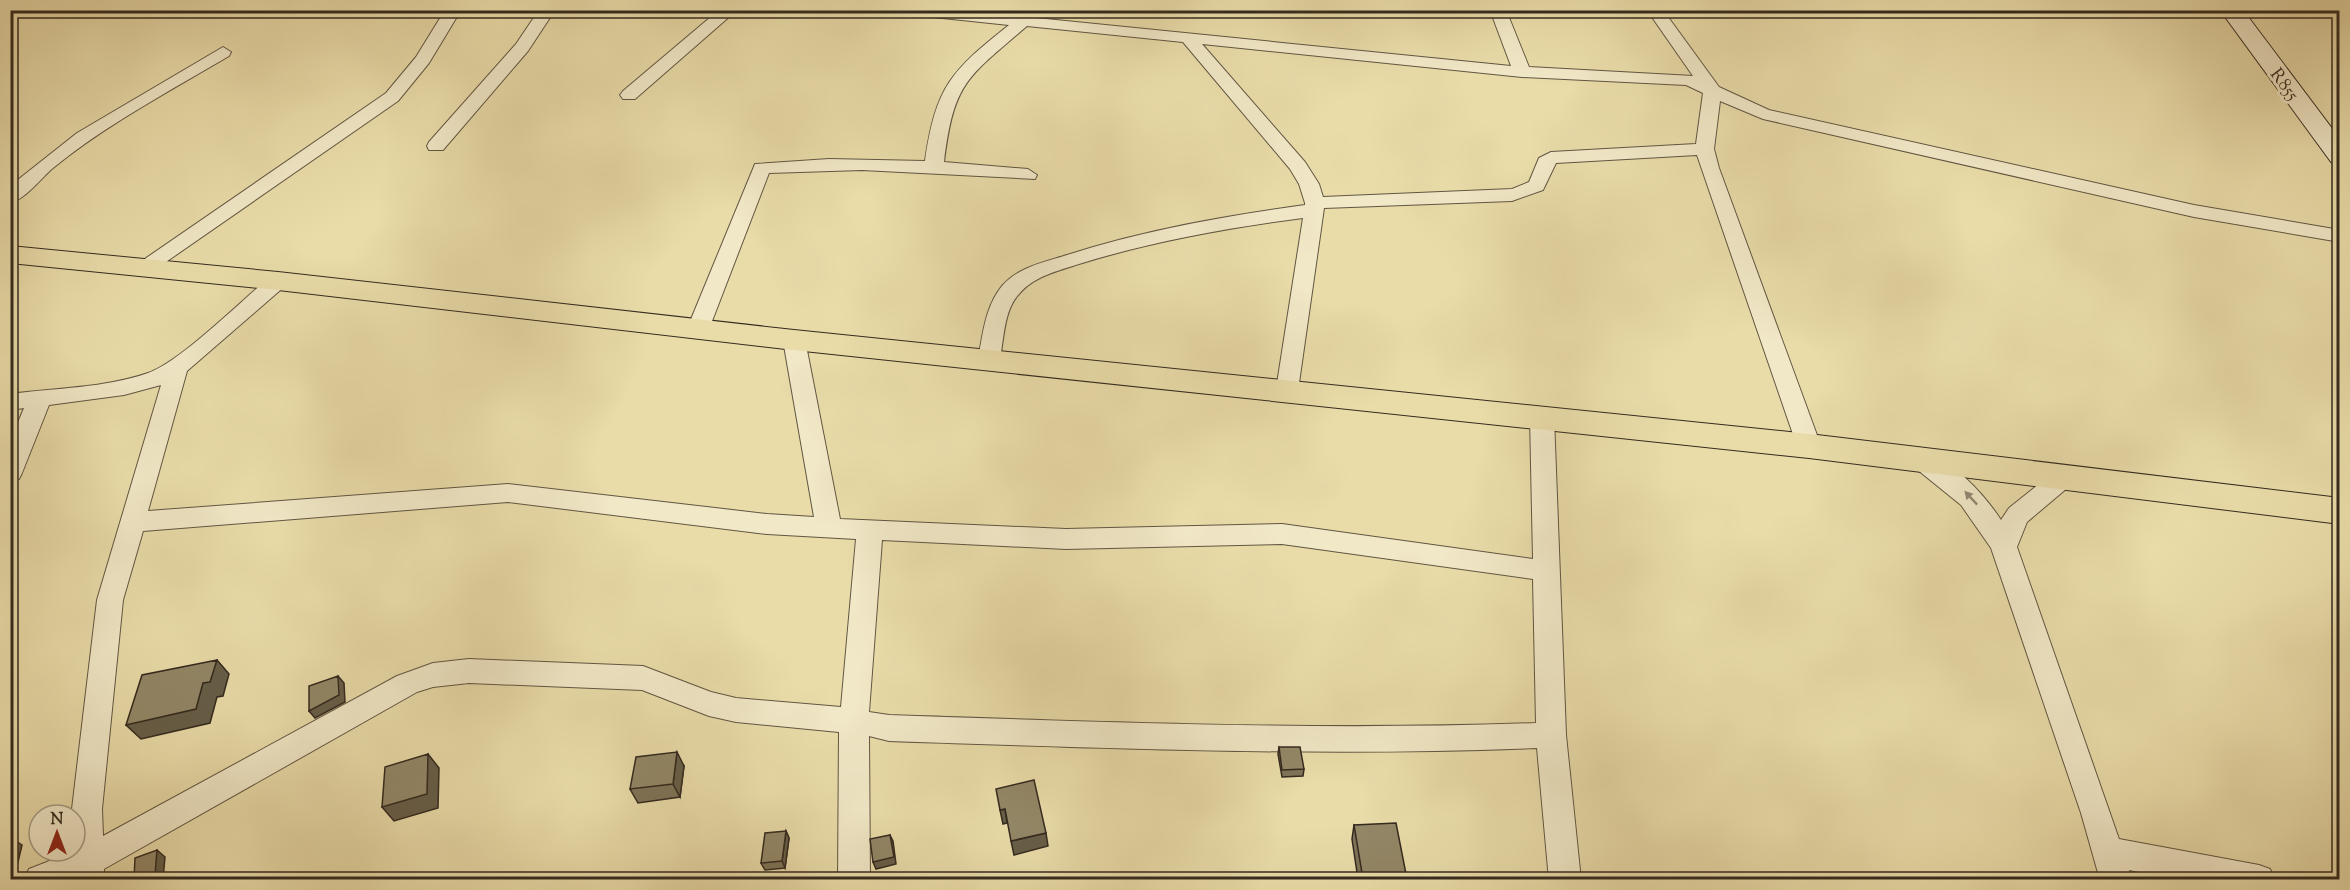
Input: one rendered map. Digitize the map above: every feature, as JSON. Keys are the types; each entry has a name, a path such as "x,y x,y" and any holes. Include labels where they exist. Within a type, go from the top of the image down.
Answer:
{"main road":[{"path":"10,254 278,281 794,340 1809,446 2340,511"}],"street":[{"path":"143,268 392,97 423,59 453,10"},
{"path":"436,146 522,47 547,10"},
{"path":"629,95 729,10"},
{"path":"914,10 1522,72 1678,78 1689,80 1763,114 2194,211 2340,236"},
{"path":"934,166 942,116 954,84 964,71 1031,14 1040,10"},
{"path":"1498,10 1522,72"},
{"path":"1655,10 1712,90 1705,149 1809,446"},
{"name":"R855","path":"2231,10 2340,157"},
{"path":"1187,37 1298,166 1309,184 1315,207 1287,390"},
{"path":"10,197 31,175 64,150 223,52"},
{"path":"989,359 999,308 1015,284 1037,272 1107,248 1315,207 1512,195 1534,189 1541,182 1546,162 1551,159 1705,149"},
{"path":"699,329 762,168 869,164 934,166 1028,175"},
{"path":"10,402 124,387 156,379 177,368 278,281"},
{"path":"794,340 809,431 829,528"},
{"path":"88,870 87,810 110,600 177,368"},
{"path":"10,473 40,398"},
{"path":"1542,417 1551,735 1564,879"},
{"path":"1923,461 1972,498 1989,520 2004,547 2096,813 2111,865 2259,879"},
{"path":"2004,547 2012,523 2018,515 2062,478"},
{"path":"133,522 508,493 829,528 1066,539 1282,534 1547,571"},
{"path":"854,879 854,721 870,530"},
{"path":"40,879 88,870 407,684 433,675 469,670 643,678 709,704 736,710 854,721 889,728 1172,737 1444,740 1551,735"}],"building":[{"path":"217,660 210,682 203,683 196,709 126,725 142,675"},
{"path":"338,676 339,695 309,711 309,686"},
{"path":"1279,747 1300,747 1304,769 1282,770"},
{"path":"677,752 673,784 630,789 636,757"},
{"path":"428,754 427,794 382,807 385,767"},
{"path":"1034,780 1046,833 1011,841 1005,809 1000,810 996,789"},
{"path":"1396,823 1407,879 1363,879 1354,825"},
{"path":"786,831 782,861 761,863 765,833"},
{"path":"890,835 894,857 873,862 870,839"},
{"path":"157,850 155,875 134,879 135,858"}]}
